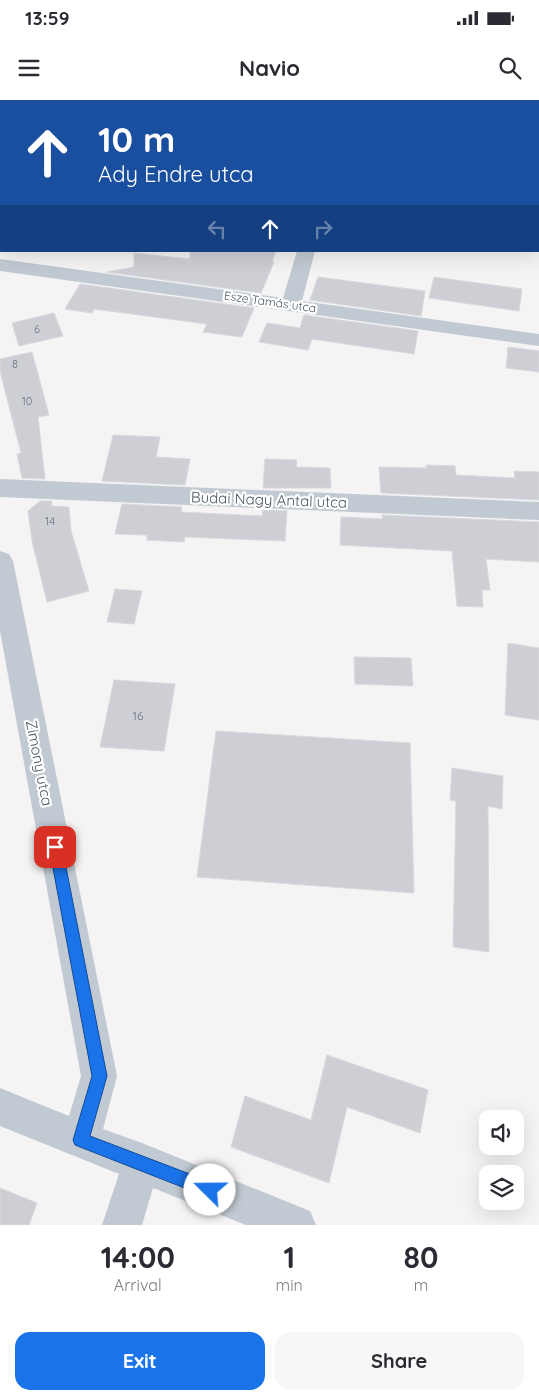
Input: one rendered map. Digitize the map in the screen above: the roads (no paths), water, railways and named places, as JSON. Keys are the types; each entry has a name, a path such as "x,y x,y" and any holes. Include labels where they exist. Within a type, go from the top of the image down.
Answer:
{"street":[{"path":"291,305 306,252"},
{"name":"Esze Tamás utca","path":"0,266 539,340"},
{"name":"Budai Nagy Antal utca","path":"0,488 539,511"},
{"name":"Zimony utca","path":"0,561 99,1076 81,1140"},
{"path":"0,1107 296,1225"},
{"path":"122,1225 142,1162"}]}
